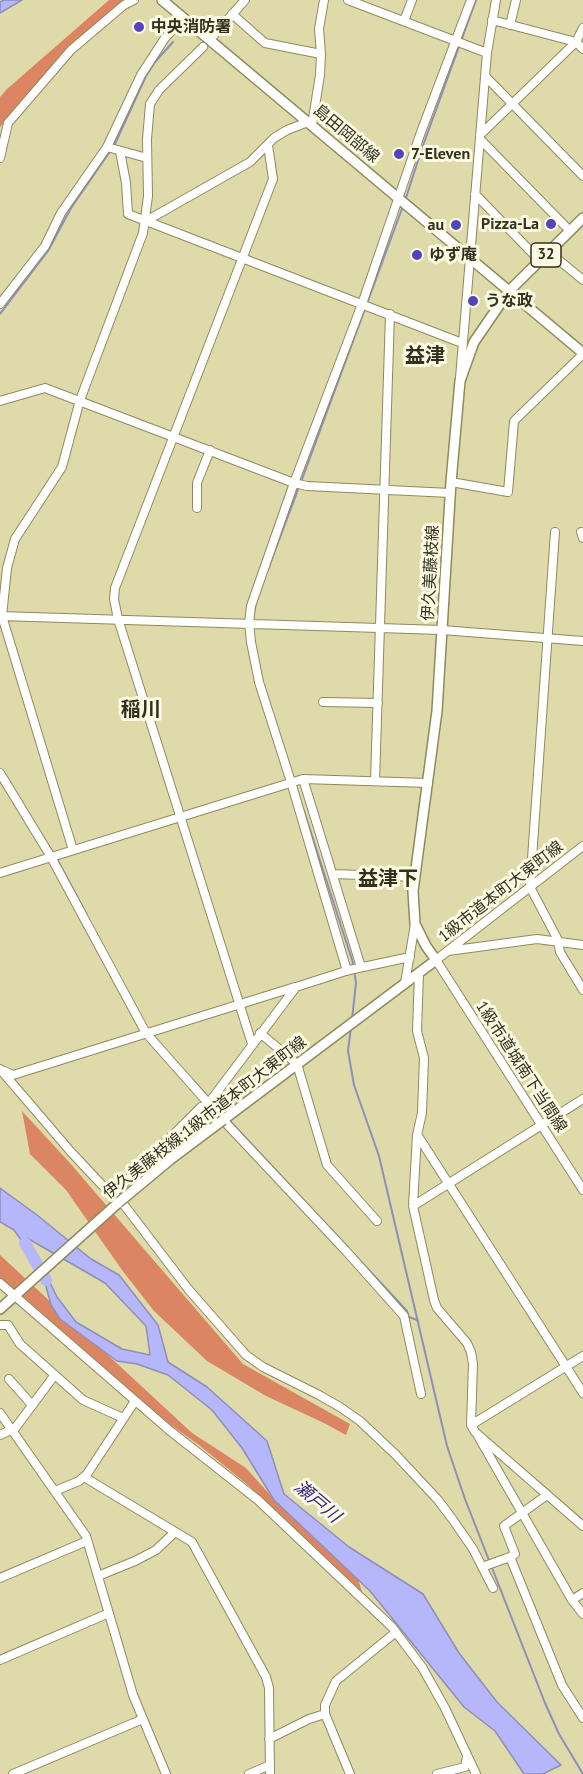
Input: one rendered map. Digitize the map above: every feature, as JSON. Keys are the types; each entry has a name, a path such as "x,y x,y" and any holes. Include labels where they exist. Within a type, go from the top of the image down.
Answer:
{"main road":[{"name":"島田岡部線","path":"162,0 509,291"},
{"name":"32","path":"509,291 583,218"},
{"path":"509,291 583,353"},
{"name":"伊久美藤枝線","path":"436,960 415,924 413,891 437,711 459,381 474,342 509,291"},
{"name":"伊久美藤枝線;1級市道本町大東町線","path":"0,1309 12,1293 188,1146 436,960"}],"street":[{"path":"0,158 8,123 71,50 124,5 134,0"},
{"path":"214,35 245,0"},
{"path":"146,221 250,162 274,138 287,130 310,124 320,75 319,29 324,0"},
{"path":"348,0 487,53"},
{"path":"404,21 412,0"},
{"path":"348,970 259,682 249,623 251,606 256,585 362,304 421,132 471,0"},
{"path":"459,381 487,53 496,0"},
{"path":"510,25 516,0"},
{"path":"232,14 266,43 321,54"},
{"path":"0,304 45,246 61,213 107,147 141,75 165,38 183,18"},
{"path":"492,20 576,42 583,49"},
{"path":"480,137 576,42 583,28"},
{"path":"73,850 1,616 7,568 15,538 62,467 80,400 144,233 148,196 148,111 150,104 159,90 202,47"},
{"path":"485,76 583,176"},
{"path":"480,137 570,231"},
{"path":"252,1044 118,619 114,600 115,588 273,179 268,145"},
{"path":"107,147 147,158"},
{"path":"120,151 126,183 128,214 462,343"},
{"path":"475,194 540,261"},
{"path":"549,252 583,280"},
{"path":"375,781 390,314"},
{"path":"451,482 508,492 514,420 583,353"},
{"path":"0,400 45,388 307,486 450,493"},
{"path":"197,508 198,483 210,450"},
{"path":"555,532 530,887 558,940 560,952 583,990"},
{"path":"1,616 442,630 583,641"},
{"path":"323,702 378,703"},
{"path":"0,773 51,857 146,1034 404,1316 421,1394"},
{"path":"303,779 361,968"},
{"path":"0,873 303,779 428,783"},
{"name":"1級市道本町大東町線","path":"436,960 583,846"},
{"path":"333,874 415,877"},
{"path":"405,982 415,924"},
{"path":"447,951 537,939 583,945"},
{"path":"0,1069 13,1075 348,970 410,957"},
{"name":"1級市道城南下当間線","path":"436,960 583,1190"},
{"path":"419,973 417,1031 424,1058 422,1113 417,1135 413,1206 422,1256 436,1308 467,1343 471,1352 473,1429 572,1600 583,1614"},
{"path":"188,1146 185,1137 187,1132 296,987"},
{"path":"260,1033 297,1064 327,1166 377,1221"},
{"path":"0,1069 71,1152 102,1185 121,1201 189,1290 246,1355 263,1367 319,1395 360,1421 396,1455 438,1500 473,1549 493,1588"},
{"path":"413,1206 583,1099"},
{"path":"112,1194 200,1107 208,1103"},
{"path":"417,1135 583,1393"},
{"path":"0,1283 169,1430 258,1500 396,1632 422,1667 445,1708 476,1774"},
{"path":"0,1295 12,1293"},
{"path":"0,1324 8,1325 20,1344 83,1400 123,1418"},
{"path":"473,1429 583,1356"},
{"path":"0,1435 12,1430 54,1376"},
{"path":"9,1379 32,1405"},
{"path":"55,1491 79,1481 94,1466 135,1401"},
{"path":"0,1413 82,1529 133,1695 166,1774"},
{"path":"473,1429 583,1526"},
{"path":"84,1477 192,1542 266,1677 269,1688 270,1770 249,1774"},
{"path":"483,1567 515,1554 504,1526 547,1495"},
{"path":"98,1576 156,1550 175,1532"},
{"path":"0,1578 87,1541"},
{"path":"510,1557 562,1685 583,1718"},
{"path":"572,1600 583,1593"},
{"path":"1,1656 109,1613"},
{"path":"350,1774 325,1714 325,1706 336,1681 396,1632"},
{"path":"269,1739 309,1719 325,1714"},
{"path":"13,1774 143,1719"},
{"path":"437,1774 468,1771 467,1756"}],"shaded area":[{"path":"109,0 125,0 0,127 0,97"},
{"path":"22,1111 69,1162 243,1364 350,1424 346,1435 266,1396 207,1361 154,1311 66,1190 30,1154"},
{"path":"0,1255 192,1433 246,1468 272,1497 358,1579 362,1592 248,1485 199,1445 143,1405 76,1349 0,1278"}],"water":[{"path":"22,0 0,13 0,2"},
{"path":"0,1188 91,1259 119,1275 158,1325 168,1362 207,1387 267,1441 284,1494 349,1547 423,1594 459,1653 497,1702 561,1765 543,1774 524,1774 495,1731 464,1707 370,1591 274,1500 242,1448 212,1410 168,1375 137,1364 117,1361 60,1319 51,1305 43,1275 45,1272 57,1297 76,1322 122,1349 150,1355 146,1326 105,1283 27,1238 36,1253 33,1257 14,1230 0,1222"}],"waterway":[{"path":"405,201 476,0"},
{"path":"114,146 146,76 173,42"},
{"path":"0,314 48,251 71,208 111,150"},
{"path":"301,482 403,206"},
{"path":"267,572 299,487"},
{"path":"253,618 256,603"},
{"path":"303,808 353,963 356,983 352,1019"},
{"path":"41,834 54,854"},
{"path":"57,859 87,915"},
{"path":"351,1027 348,1051 354,1085 379,1156 447,1446 465,1499 545,1703 559,1734 583,1774"},
{"path":"193,1080 209,1098"},
{"path":"213,1102 225,1116"},
{"path":"229,1120 407,1311 409,1317 417,1320"},
{"name":"瀬戸川","path":"25,1243 46,1280"}],"place":[{"name":"中央消防署","path":"139,27"},
{"name":"7-Eleven","path":"399,154"},
{"name":"Pizza-La","path":"551,224"},
{"name":"au","path":"456,225"},
{"name":"ゆず庵","path":"417,255"},
{"name":"うな政","path":"473,301"}],"district":[{"name":"益津","path":"425,356"},
{"name":"稲川","path":"141,710"},
{"name":"益津下","path":"388,879"}]}
